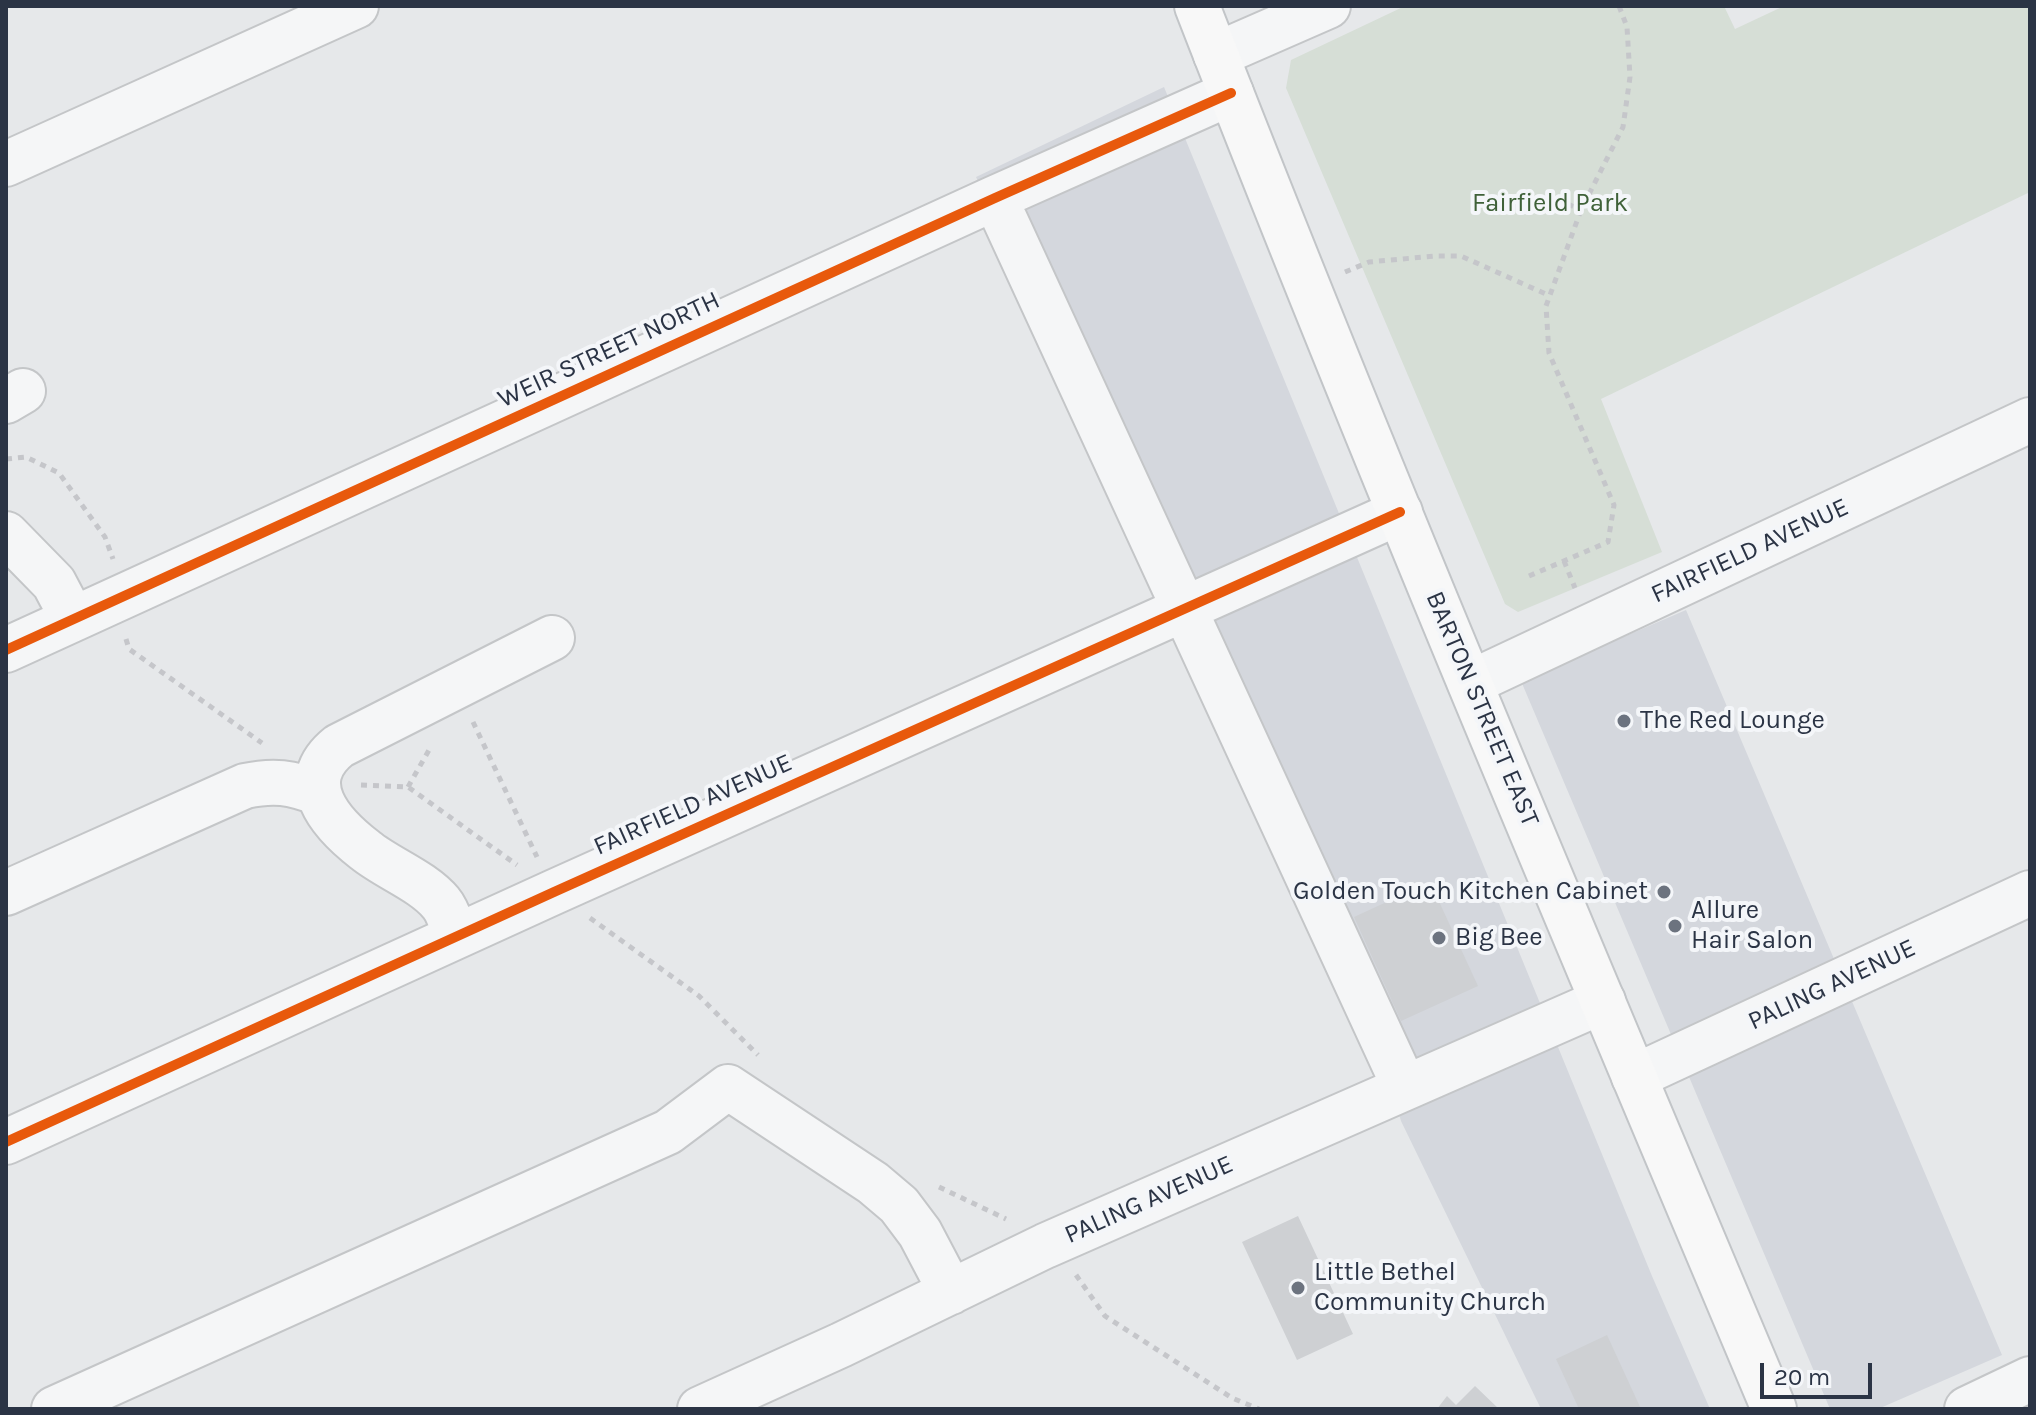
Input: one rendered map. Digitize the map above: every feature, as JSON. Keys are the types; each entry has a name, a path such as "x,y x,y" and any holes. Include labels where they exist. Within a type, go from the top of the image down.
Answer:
{"main road":[{"name":"BARTON STREET EAST","path":"1197,6 1307,287 1774,1409"}],"street":[{"path":"6,164 356,6"},
{"name":"WEIR STREET NORTH","path":"6,650 995,198 1224,74 1328,6"},
{"path":"995,198 1405,1088"},
{"name":"FAIRFIELD AVENUE","path":"1470,683 2030,420"},
{"name":"FAIRFIELD AVENUE","path":"6,1142 1400,512"},
{"path":"6,534 54,583 73,619"},
{"path":"456,936 442,903 364,850 323,806 317,786 321,766 339,746 552,638"},
{"path":"6,893 245,786 270,781 317,786"},
{"name":"PALING AVENUE","path":"1634,1077 2030,893"},
{"name":"PALING AVENUE","path":"700,1409 1045,1246 1603,1001"},
{"path":"54,1409 668,1132 728,1087 873,1183 899,1205 920,1233 951,1292"},
{"path":"1967,1409 2030,1379"}],"path":[{"path":"1529,576 1608,542 1614,505 1549,353 1546,306 1581,210 1623,127 1630,77 1627,27 1619,6"},
{"path":"1546,194 1581,210"},
{"path":"1307,287 1369,262 1461,256 1548,295"},
{"path":"6,459 26,457 59,473 105,537 118,572 115,600 129,649 317,786 408,787 699,996 763,1060"},
{"path":"465,724 472,720 554,892"},
{"path":"408,787 427,751 437,744"},
{"path":"938,1187 1004,1218 1045,1246 1072,1268 1105,1316 1232,1398 1259,1409"}],"shaded area":[{"path":"1164,87 1652,1276 1710,1409 1541,1409 1401,1121 1385,1065 976,177"},
{"path":"1686,610 2002,1355 1878,1409 1830,1409 1521,681"}],"green space":[{"name":"Fairfield Park","path":"1405,6 1724,6 1735,29 1784,6 2030,6 2030,192 1601,399 1662,552 1518,612 1505,604 1286,88 1291,60"}],"building":[{"path":"1430,882 1478,986 1401,1021 1354,917"},
{"name":"Little Bethel Community Church","path":"1298,1216 1353,1334 1297,1360 1242,1242"},
{"path":"1607,1335 1641,1409 1579,1409 1556,1359"},
{"path":"1475,1386 1499,1409 1437,1409 1447,1396 1456,1405"}],"cycle path":[{"path":"6,650 1231,93"},
{"path":"6,1142 1400,512"}],"place":[{"name":"The Red Lounge","path":"1624,721"},
{"name":"Golden Touch Kitchen Cabinet","path":"1664,892"},
{"name":"Allure Hair Salon","path":"1675,926"},
{"name":"Big Bee","path":"1439,938"},
{"name":"Little Bethel Community Church","path":"1298,1288"}]}
